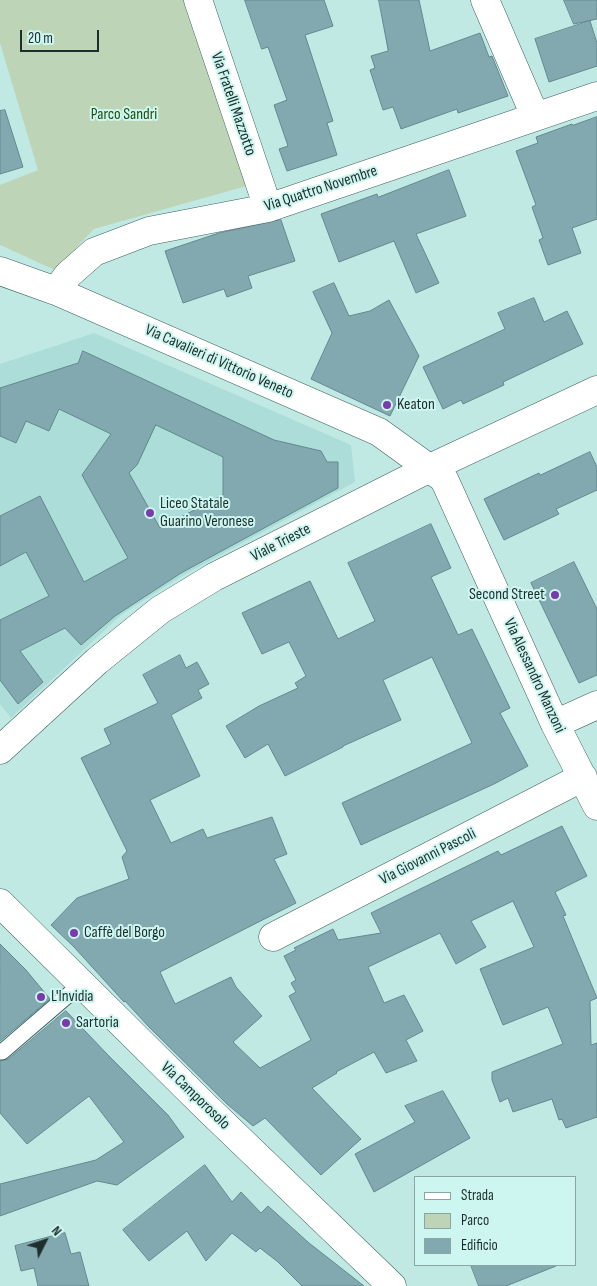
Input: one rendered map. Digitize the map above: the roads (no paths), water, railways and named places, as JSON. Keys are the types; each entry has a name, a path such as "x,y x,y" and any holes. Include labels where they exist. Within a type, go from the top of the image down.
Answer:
{"street":[{"name":"Via Fratelli Mazzotto","path":"198,0 268,208"},
{"path":"486,0 536,116"},
{"name":"Via Quattro Novembre","path":"56,292 68,275 94,252 149,231 268,208 597,96"},
{"name":"Via Cavalieri di Vittorio Veneto","path":"0,271 56,292 379,432 430,468"},
{"name":"Viale Trieste","path":"0,750 96,661 160,610 214,578 430,468 597,390"},
{"name":"Via Alessandro Manzoni","path":"430,468 444,480 555,724 597,806"},
{"path":"555,724 597,705"},
{"name":"Via Giovanni Pascoli","path":"272,937 583,776"},
{"name":"Via Camporosolo","path":"0,903 205,1106 392,1286"}],"lane":[{"path":"2,1052 81,984"}],"place":[{"name":"Keaton","path":"387,405"},
{"name":"Liceo Statale Guarino Veronese","path":"150,513"},
{"name":"Second Street","path":"555,595"},
{"name":"Caffè del Borgo","path":"74,933"},
{"name":"L'Invidia","path":"41,997"},
{"name":"Sartoria","path":"66,1023"}],"park label":[{"name":"Parco Sandri","path":"124,115"}]}
